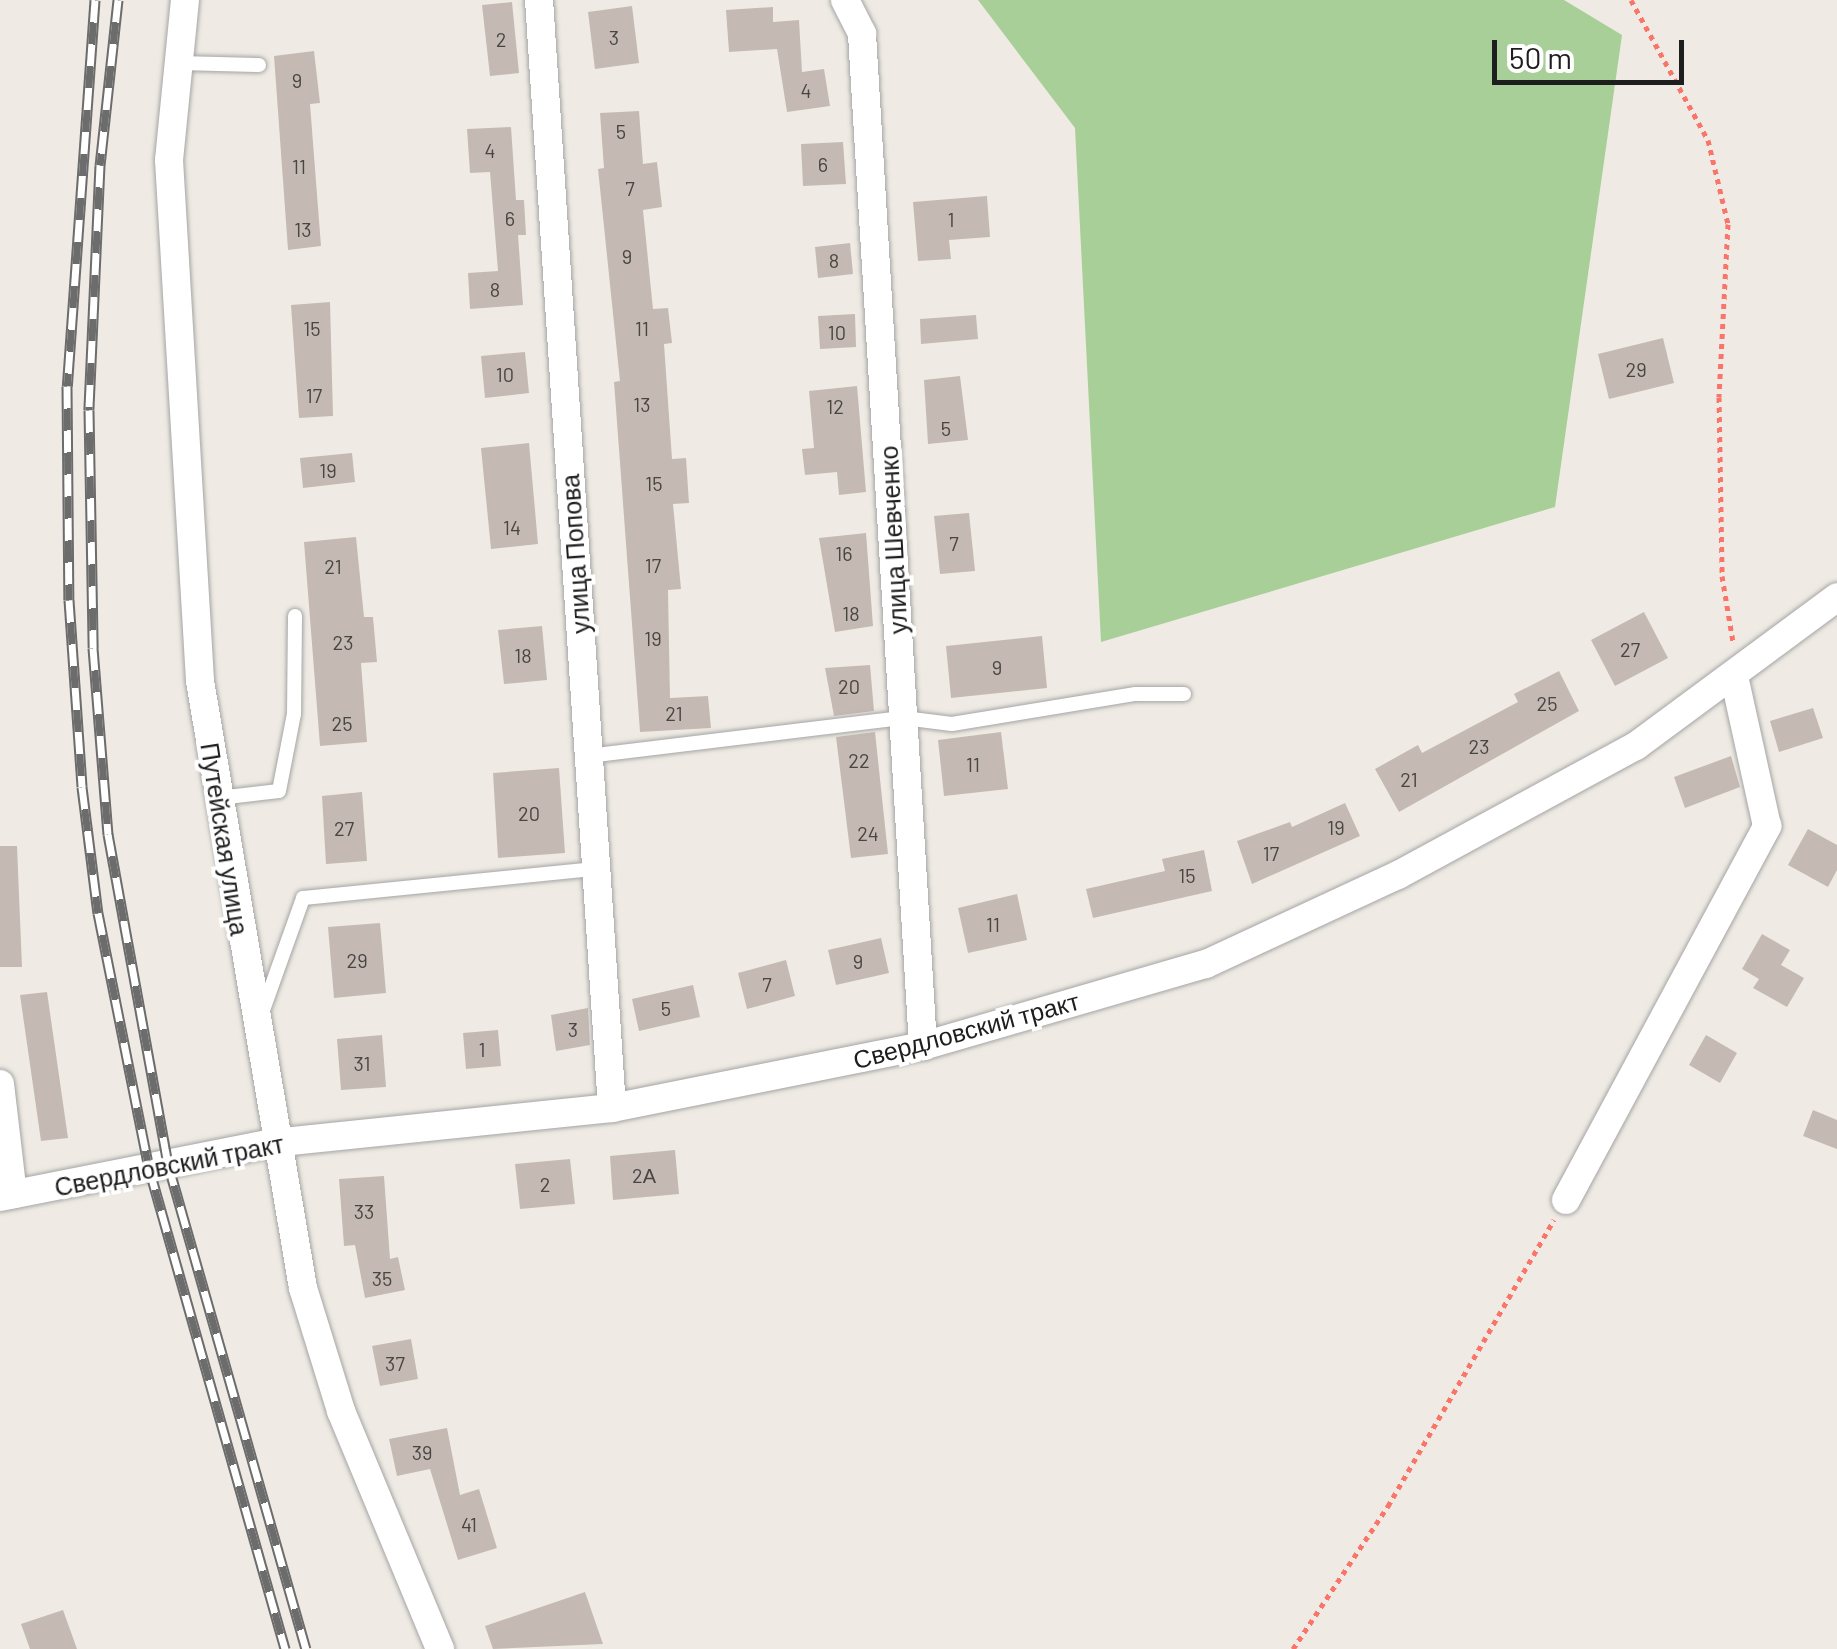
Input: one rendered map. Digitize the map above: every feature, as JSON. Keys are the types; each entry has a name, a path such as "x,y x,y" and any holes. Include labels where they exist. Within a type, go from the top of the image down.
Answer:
{"street":[{"name":"Путейская улица","path":"185,0 176,63 170,179 200,680 273,1143 303,1288 342,1411 440,1649"},
{"name":"улица Попова","path":"539,0 612,1108"},
{"name":"улица Шевченко","path":"846,0 862,34 923,1046"},
{"name":"Свердловский тракт","path":"7,1196 273,1143 612,1108 923,1046 1206,964 1398,875 1636,746 1837,597"},
{"path":"1566,1200 1767,826 1734,676"},
{"path":"0,1084 7,1196"}],"lane":[{"path":"176,63 259,65"},
{"path":"219,798 279,791 294,714 295,616"},
{"path":"588,756 904,718 952,724 1136,694 1184,694"},
{"path":"256,1029 303,898 596,869"}],"path":[{"path":"1630,0 1708,140 1728,224 1719,397 1722,576 1734,676"},
{"path":"1293,1649 1388,1506 1566,1200"}],"green space":[{"path":"978,0 1564,0 1622,35 1555,507 1101,642 1075,128"}],"building":[{"path":"512,2 519,73 490,76 482,5"},
{"path":"632,6 639,63 595,69 588,12"},
{"path":"773,7 773,22 799,20 802,72 824,69 830,106 787,112 777,49 729,52 726,10"},
{"path":"314,51 320,103 310,104 321,246 288,250 274,56"},
{"path":"639,111 643,164 657,162 662,207 643,210 653,309 668,308 672,343 664,344 672,459 686,458 689,503 673,504 681,589 668,590 670,698 708,696 711,728 640,732 614,382 620,381 598,169 604,168 600,113"},
{"path":"511,127 516,200 524,200 526,235 518,235 523,305 470,309 468,273 498,271 490,172 470,173 467,129"},
{"path":"843,142 846,184 803,186 801,144"},
{"path":"987,196 990,237 949,240 951,259 918,261 913,202"},
{"path":"850,243 853,274 818,278 815,247"},
{"path":"330,302 333,416 299,418 291,305"},
{"path":"855,314 856,347 820,349 818,316"},
{"path":"976,315 978,339 921,344 920,319"},
{"path":"1663,338 1674,383 1609,399 1598,354"},
{"path":"525,352 529,393 485,398 481,356"},
{"path":"960,376 968,440 928,444 924,380"},
{"path":"857,386 866,492 839,495 837,472 805,475 802,449 814,448 809,391"},
{"path":"529,443 538,544 491,549 481,448"},
{"path":"352,453 355,482 303,488 300,458"},
{"path":"969,513 975,571 940,574 934,516"},
{"path":"866,533 873,626 835,632 819,538"},
{"path":"356,537 364,617 373,617 377,662 361,663 367,742 320,746 304,542"},
{"path":"1644,612 1668,658 1615,686 1591,640"},
{"path":"542,626 547,680 504,684 498,630"},
{"path":"1042,636 1047,688 951,698 946,646"},
{"path":"870,665 874,711 834,716 825,668"},
{"path":"1559,671 1579,711 1399,812 1375,769 1418,745 1422,753 1518,702 1514,694"},
{"path":"1813,708 1823,738 1779,752 1770,721"},
{"path":"875,732 888,854 851,858 836,737"},
{"path":"1001,732 1008,789 944,796 938,740"},
{"path":"1731,756 1740,787 1685,808 1674,777"},
{"path":"559,768 565,853 498,858 493,773"},
{"path":"362,792 367,861 326,864 322,796"},
{"path":"1345,803 1360,836 1252,884 1237,841 1290,822 1292,827"},
{"path":"1808,829 1837,845 1837,870 1828,887 1788,865"},
{"path":"0,846 17,846 22,967 0,967"},
{"path":"1204,850 1212,891 1093,918 1086,889 1165,871 1162,859"},
{"path":"1017,894 1027,940 968,953 958,908"},
{"path":"380,923 386,993 334,998 328,927"},
{"path":"1762,934 1790,950 1781,965 1804,978 1787,1007 1753,988 1759,979 1742,969"},
{"path":"881,938 889,973 836,985 828,950"},
{"path":"786,960 795,996 747,1009 738,973"},
{"path":"693,985 700,1017 639,1031 632,999"},
{"path":"47,992 68,1138 41,1141 20,995"},
{"path":"588,1008 590,1045 556,1051 551,1015"},
{"path":"498,1030 501,1066 466,1069 463,1033"},
{"path":"382,1035 386,1087 341,1090 337,1039"},
{"path":"1706,1035 1737,1053 1720,1083 1689,1065"},
{"path":"1813,1110 1837,1120 1837,1149 1803,1136"},
{"path":"675,1150 679,1194 613,1200 610,1156"},
{"path":"570,1159 575,1204 520,1209 515,1164"},
{"path":"384,1176 390,1259 398,1257 405,1290 365,1298 355,1245 344,1246 339,1179"},
{"path":"411,1339 418,1379 380,1386 372,1346"},
{"path":"447,1428 460,1495 479,1489 497,1548 458,1560 430,1469 397,1476 389,1439"},
{"path":"585,1592 603,1644 493,1649 485,1626"},
{"path":"63,1610 77,1649 30,1649 21,1624"}],"railway":[{"path":"95,0 67,386 69,600 82,787 98,913 149,1168 285,1649"},
{"path":"118,0 100,165 89,410 93,648 108,834 168,1164 306,1649"}]}
